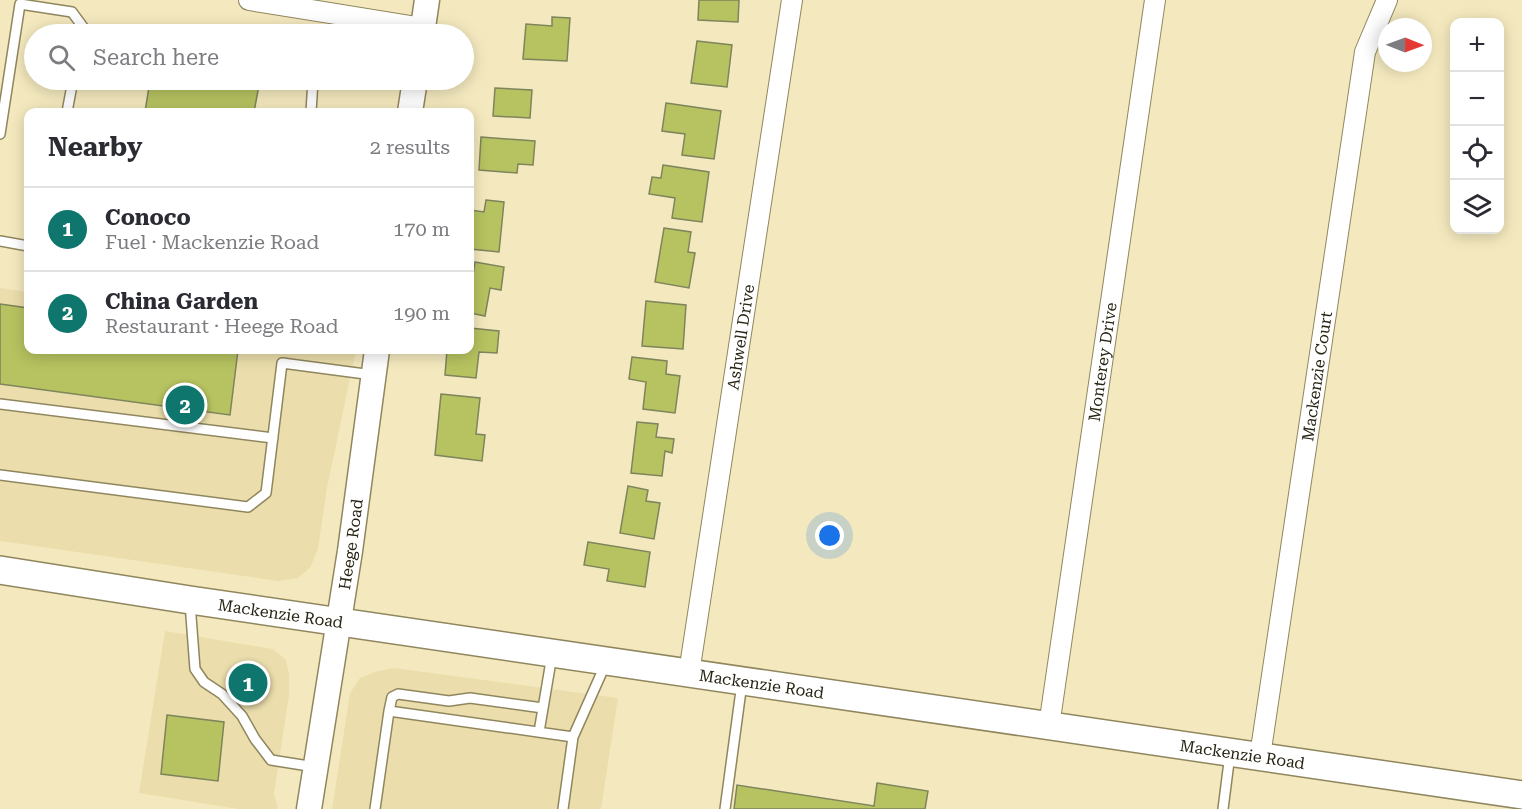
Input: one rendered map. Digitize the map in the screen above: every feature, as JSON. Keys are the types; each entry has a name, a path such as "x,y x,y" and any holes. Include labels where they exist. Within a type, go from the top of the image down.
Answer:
{"main road":[{"name":"Mackenzie Road","path":"0,570 190,600 1522,795"}],"street":[{"path":"249,0 383,24"},
{"path":"423,24 427,0"},
{"name":"Ashwell Drive","path":"689,673 792,0"},
{"name":"Monterey Drive","path":"1049,726 1155,0"},
{"name":"Mackenzie Court","path":"1260,756 1365,52 1387,0"},
{"path":"411,108 413,90"},
{"name":"Heege Road","path":"309,809 339,621 377,354"}],"lane":[{"path":"0,134 20,4 72,12 81,24"},
{"path":"68,108 71,90"},
{"path":"311,108 312,90"},
{"path":"0,241 24,245"},
{"path":"0,475 248,507 266,493 282,363 374,375"},
{"path":"0,404 273,438"},
{"path":"190,600 195,669 204,682 222,694 242,716 255,739 271,760 315,767"},
{"path":"539,732 552,652"},
{"path":"562,809 573,737 608,661"},
{"path":"725,809 743,681"},
{"path":"375,809 392,697 398,694 449,701 470,698 543,708"},
{"path":"389,711 573,737"},
{"path":"1223,809 1230,752"}],"shaded area":[{"path":"0,288 24,291 24,354 355,354 327,488 318,549 310,568 298,578 278,581 0,541"},
{"path":"165,631 273,649 286,660 289,695 274,794 278,809 238,809 139,793"},
{"path":"394,668 618,698 601,809 332,809 350,693 360,678"}],"building":[{"path":"699,0 739,0 738,22 698,20"},
{"path":"552,17 570,18 567,61 523,59 526,24 552,26"},
{"path":"697,41 732,45 727,87 691,83"},
{"path":"495,88 532,90 530,118 493,116"},
{"path":"148,90 258,90 255,108 146,108"},
{"path":"666,103 721,111 714,159 682,155 685,134 662,131"},
{"path":"481,137 535,141 533,165 518,164 517,173 479,170"},
{"path":"663,165 709,172 702,222 672,218 675,198 649,194 652,177 661,178"},
{"path":"486,200 504,202 499,252 474,249 474,211 484,212"},
{"path":"664,228 691,232 688,252 695,253 689,288 655,282"},
{"path":"475,262 504,267 501,290 490,288 485,316 474,314"},
{"path":"646,301 686,305 683,349 642,346"},
{"path":"0,304 24,307 24,354 238,354 230,415 0,384"},
{"path":"474,328 499,331 497,353 479,352 476,378 445,375 447,354 474,354"},
{"path":"632,357 667,361 666,374 680,376 675,413 643,409 646,382 629,379"},
{"path":"441,394 480,398 476,434 485,435 482,461 435,455"},
{"path":"637,422 658,424 656,437 674,439 672,453 665,451 662,476 631,473"},
{"path":"628,486 648,490 646,501 660,503 654,539 620,533"},
{"path":"588,542 650,552 645,587 607,581 609,569 584,565"},
{"path":"167,715 224,722 218,781 161,774"},
{"path":"877,783 928,791 925,809 734,809 737,785 874,806"}],"place":[{"name":"China Garden","path":"185,405"},
{"name":"Conoco","path":"248,683"}]}
